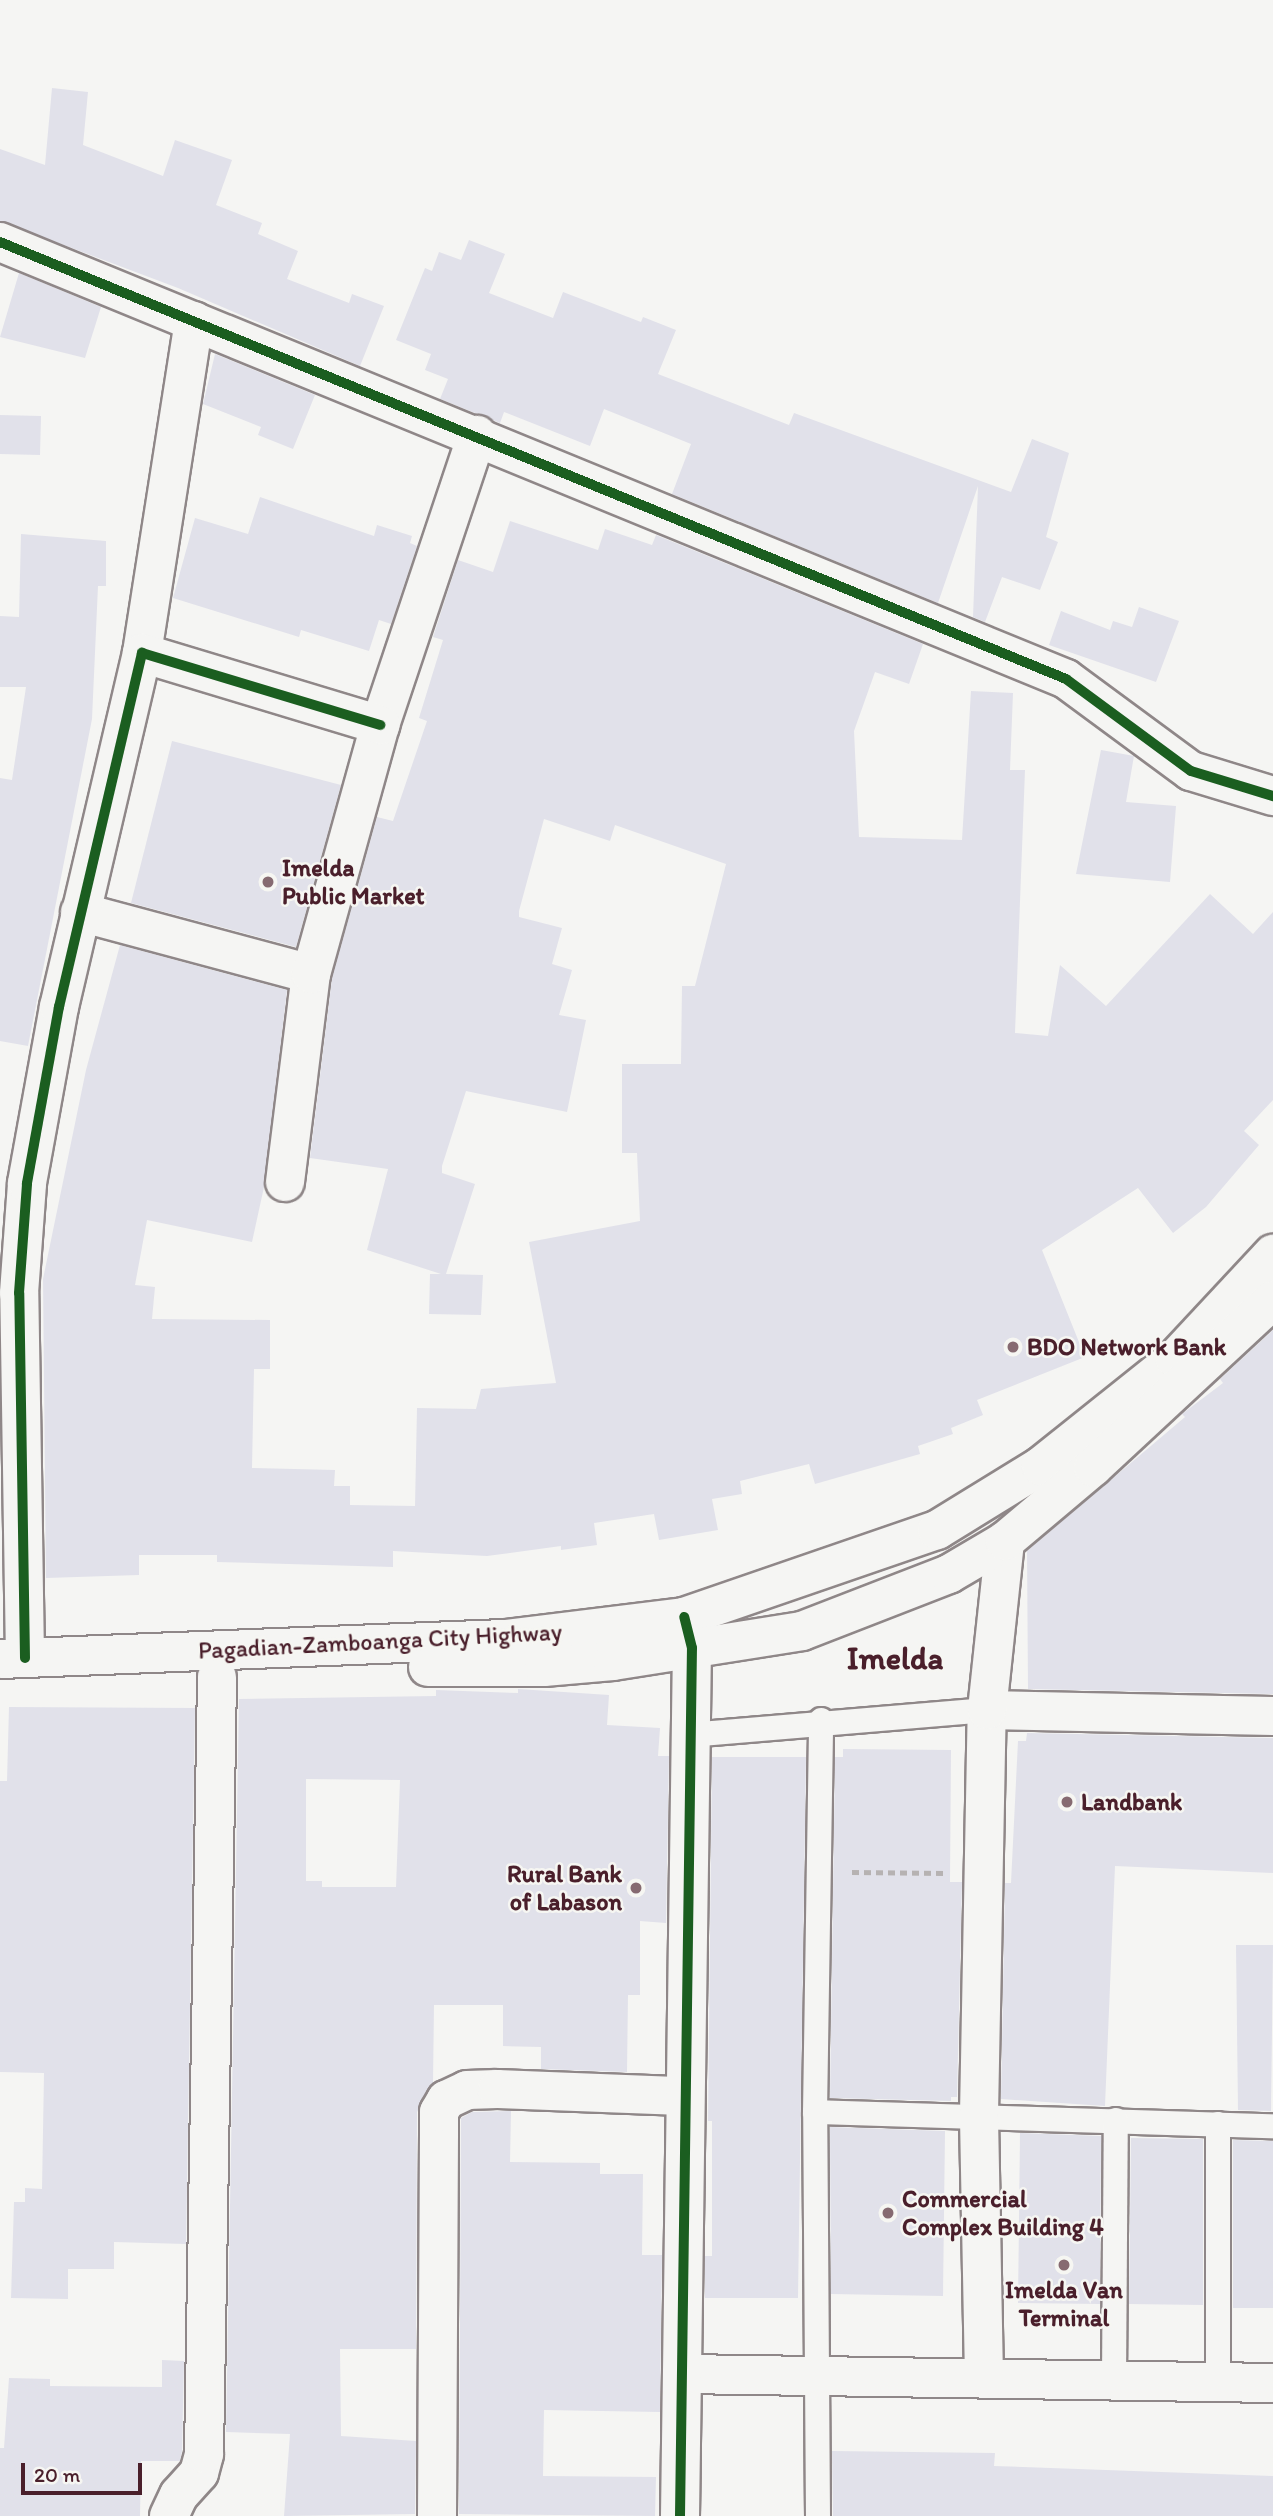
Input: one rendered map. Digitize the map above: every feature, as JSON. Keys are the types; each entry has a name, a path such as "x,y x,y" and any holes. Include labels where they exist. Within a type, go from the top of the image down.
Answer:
{"main road":[{"path":"0,242 477,435 1066,679 1191,771 1273,796"},
{"path":"8,1666 19,1293 27,1183 38,1107 80,912 142,653 194,321"},
{"path":"285,1182 311,974 380,725 477,435"},
{"path":"142,653 380,725"},
{"path":"80,912 311,974"},
{"name":"Pagadian-Zamboanga City Highway","path":"8,1666 217,1677 415,1667 544,1667 688,1632 937,1530 1041,1466 1175,1359 1273,1254"},
{"name":"Pagadian-Zamboanga City Highway","path":"8,1666 505,1639 802,1631 949,1574 1004,1541 1093,1467 1273,1300"},
{"path":"984,2378 979,2113 983,1874 987,1710 1004,1541"},
{"path":"680,2516 688,1632"},
{"path":"169,2516 179,2495 199,2473 204,2454 211,1836 217,1677"},
{"path":"987,1710 1273,1716"},
{"path":"436,2516 439,2112 446,2100 467,2090 497,2089 683,2096"},
{"path":"682,2374 820,2374 1273,2383"}],"lane":[{"path":"689,1734 821,1720 987,1710"},
{"path":"818,2516 820,2374 816,2112 821,1720"},
{"path":"816,2112 979,2113 1273,2126"},
{"path":"1114,2381 1116,2120"},
{"path":"1218,2124 1218,2382"}],"path":[{"path":"820,1871 983,1874"}],"building":[{"path":"52,88 88,92 83,145 163,176 175,140 232,160 216,205 262,223 258,234 298,251 287,279 349,303 352,294 384,306 360,366 178,288 0,221 0,149 45,165"},
{"path":"469,240 505,254 489,293 553,318 563,292 641,322 643,317 676,330 658,374 789,425 794,413 1011,492 1032,439 1069,453 1046,537 1058,542 1040,590 1002,577 985,622 973,617 978,486 938,603 672,494 691,444 604,409 590,446 504,412 500,423 440,399 448,379 425,370 431,354 396,340 425,268 432,271 439,252 461,260"},
{"path":"19,273 101,307 85,358 0,337"},
{"path":"215,354 315,395 293,449 258,435 261,427 203,404"},
{"path":"0,415 41,416 40,455 0,454"},
{"path":"260,497 374,536 377,525 412,536 410,543 417,546 391,624 379,620 369,651 301,630 299,637 173,598 195,518 248,534"},
{"path":"510,521 598,550 605,529 652,545 656,535 923,644 909,684 875,672 854,731 859,837 962,840 971,691 1013,693 1010,770 1025,770 1015,1033 1048,1036 1060,965 1106,1006 1210,894 1253,934 1273,912 1273,1100 1244,1131 1259,1145 1206,1207 1173,1233 1138,1188 1042,1250 1085,1357 977,1400 983,1415 951,1428 953,1434 918,1446 920,1454 815,1484 809,1464 740,1481 742,1494 712,1499 718,1530 659,1540 654,1514 594,1523 597,1545 561,1550 561,1546 487,1556 393,1551 393,1567 217,1562 217,1555 139,1555 139,1575 46,1578 43,1279 86,1070 120,945 287,990 264,1187 252,1242 147,1220 135,1285 155,1287 152,1319 270,1320 270,1369 254,1369 252,1468 335,1470 334,1486 350,1486 350,1505 415,1506 417,1408 476,1409 481,1389 556,1383 529,1242 640,1221 637,1153 622,1153 622,1064 681,1064 682,986 695,986 726,864 615,825 610,841 544,819 519,911 519,917 562,928 552,964 572,970 559,1015 586,1020 567,1112 466,1091 442,1166 442,1173 475,1184 446,1274 483,1275 481,1315 429,1314 430,1274 441,1274 367,1250 388,1169 310,1158 332,978 377,817 393,821 427,721 419,718 443,640 433,637 458,560 493,572"},
{"path":"21,534 106,541 106,586 98,586 92,719 28,1046 0,1041 0,778 12,780 26,687 0,687 0,616 19,617"},
{"path":"1139,607 1179,621 1156,682 1049,645 1061,611 1110,630 1113,621 1132,627"},
{"path":"172,741 341,785 296,947 131,903"},
{"path":"1101,750 1134,756 1126,802 1176,806 1170,882 1076,874"},
{"path":"1273,1330 1273,1694 1028,1689 1027,1551 1185,1417 1182,1414 1223,1383 1220,1379"},
{"path":"518,1689 609,1695 607,1725 660,1728 658,1756 669,1756 666,1923 640,1921 640,1995 628,1995 627,2072 541,2069 541,2047 503,2046 503,2005 434,2005 433,2083 417,2112 416,2349 340,2349 341,2436 416,2441 415,2514 284,2516 290,2434 226,2432 239,1699 436,1696 436,1690 518,1693","holes":["306,1779 400,1780 396,1887 322,1887 322,1881 306,1881"]},
{"path":"9,1707 195,1708 186,2244 114,2242 114,2269 68,2269 68,2299 11,2298 14,2202 25,2202 25,2188 42,2189 44,2073 0,2072 0,1781 7,1781"},
{"path":"1027,1733 1273,1738 1273,1873 1115,1866 1105,2106 1001,2099 1005,1883 1011,1883 1018,1741 1026,1741"},
{"path":"843,1749 951,1750 950,1882 962,1882 957,2097 951,2097 951,2101 830,2098 835,1757 843,1757"},
{"path":"712,1757 806,1757 798,2298 705,2298 705,2256 712,2256 712,2121 708,2121"},
{"path":"1236,1945 1273,1945 1271,2111 1238,2110"},
{"path":"511,2111 510,2162 600,2163 600,2174 643,2174 642,2255 662,2255 660,2412 544,2410 543,2476 656,2477 655,2516 459,2514 461,2118 472,2112"},
{"name":"Commercial Complex Building 4","path":"830,2127 945,2131 943,2296 831,2294"},
{"path":"1020,2133 1101,2136 1100,2304 1018,2303"},
{"path":"1131,2138 1203,2139 1203,2305 1129,2304"},
{"path":"1233,2140 1273,2141 1273,2308 1233,2308"},
{"path":"162,2360 184,2361 182,2451 180,2461 141,2461 140,2516 0,2516 0,2448 4,2448 9,2378 50,2379 50,2386 162,2387"},
{"path":"832,2451 995,2453 994,2466 1273,2476 1273,2516 833,2516"}],"cycle path":[{"path":"0,242 1066,679 1191,771 1273,796"},
{"path":"25,1658 19,1293 27,1183 59,1007 142,653 380,725"},
{"path":"680,2516 692,1648 684,1617"}],"place":[{"name":"Imelda Public Market","path":"268,882"},
{"name":"BDO Network Bank","path":"1013,1347"},
{"name":"Landbank","path":"1067,1802"},
{"name":"Rural Bank of Labason","path":"636,1888"},
{"name":"Commercial Complex Building 4","path":"888,2213"},
{"name":"Imelda Van Terminal","path":"1064,2265"}],"district":[{"name":"Imelda","path":"895,1658"}]}
